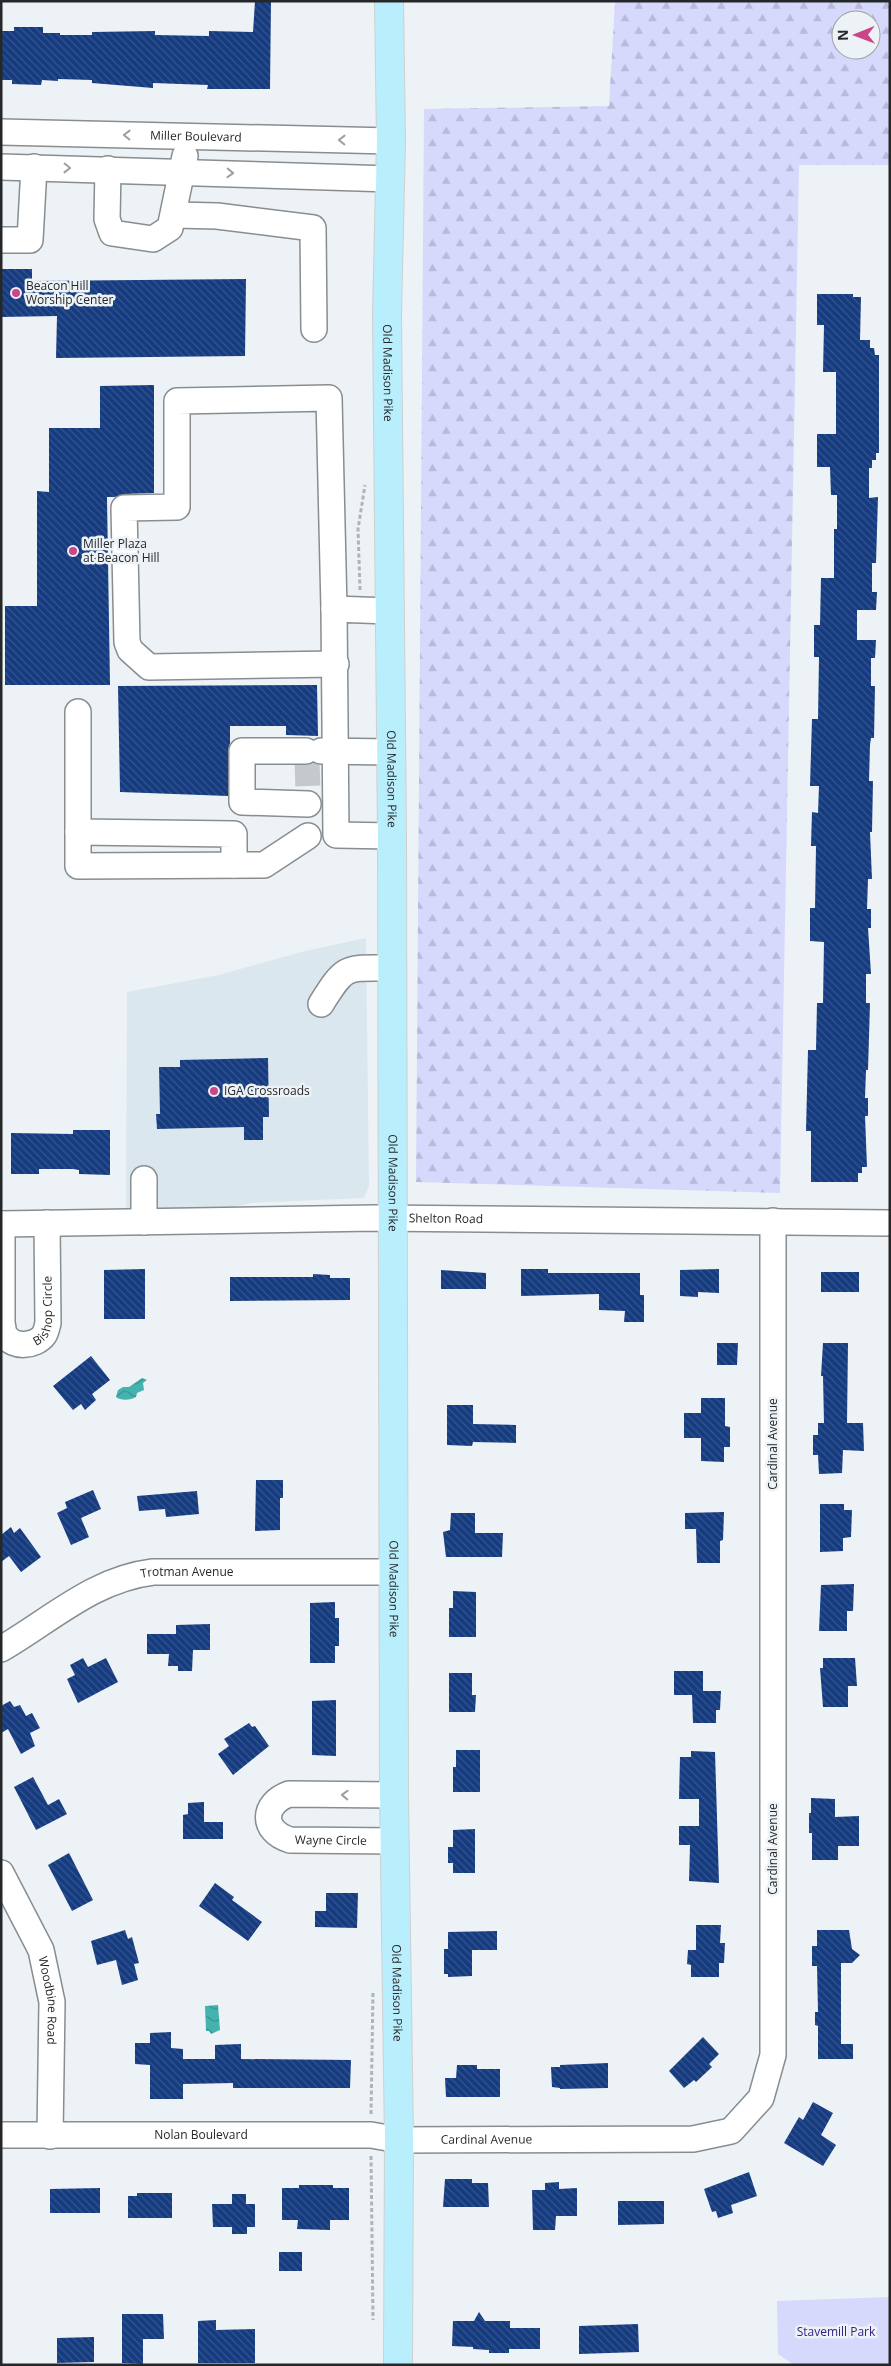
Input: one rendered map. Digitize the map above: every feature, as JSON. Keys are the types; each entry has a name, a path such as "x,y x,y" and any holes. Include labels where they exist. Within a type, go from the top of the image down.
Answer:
{"main road":[{"name":"Old Madison Pike","path":"389,1 391,178 387,315 392,836 394,1795 399,2140 398,2365"}],"street":[{"name":"Miller Boulevard","path":"1,132 391,141"},
{"path":"108,169 107,219 112,233 153,238 170,228 183,172 188,136"},
{"path":"1,166 391,178"},
{"path":"1,240 30,240 34,167"},
{"path":"174,215 217,216 313,228 314,329"},
{"path":"336,664 149,667 130,650 127,642 124,508 177,508 177,401 329,398 336,664 336,835"},
{"path":"334,609 389,611"},
{"path":"78,712 78,866 264,865 308,836 392,836"},
{"path":"308,836 308,797 242,802 242,751 307,756 337,752 391,752"},
{"path":"78,832 234,834 234,866"},
{"path":"321,1004 338,977 346,971 358,968 392,968"},
{"path":"144,1179 144,1222"},
{"name":"Shelton Road","path":"2,1224 392,1218 890,1222"},
{"name":"Cardinal Avenue","path":"399,2140 693,2139 731,2131 761,2098 773,2055 774,1222"},
{"name":"Bishop Circle","path":"2,1224 2,1323 5,1336 14,1343 26,1345 35,1342 44,1334 48,1323 47,1223"},
{"name":"Trotman Avenue","path":"1,1649 34,1630 76,1599 114,1580 132,1574 153,1572 394,1572"},
{"name":"Wayne Circle","path":"394,1795 289,1794 278,1798 271,1806 268,1819 273,1831 280,1837 290,1840 395,1841"},
{"name":"Woodbine Road","path":"1,1873 41,1950 52,2002 50,2136"},
{"name":"Nolan Boulevard","path":"1,2136 371,2135 399,2140"}],"path":[{"path":"373,1986 371,2135 373,2320"}],"shaded area":[{"path":"366,938 369,1186 364,1198 250,1203 215,1212 126,1215 127,992 219,975 301,952"}],"green space":[{"path":"615,1 890,2 890,165 799,165 780,1193 416,1182 424,109 609,106"},
{"name":"Stavemill Park","path":"890,2297 890,2365 794,2365 778,2354 777,2301"}],"water":[{"path":"142,1378 147,1380 143,1383 144,1390 137,1393 136,1397 126,1400 116,1397 118,1390 123,1387 129,1387"},
{"path":"218,2005 220,2030 211,2034 209,2031 206,2031 205,2006"}],"building":[{"path":"255,1 271,1 270,89 207,89 208,85 153,83 153,88 92,83 92,80 58,79 58,81 42,80 41,85 12,84 12,80 1,80 1,31 14,31 14,27 43,27 43,33 60,33 60,35 92,35 92,32 155,31 155,35 209,36 209,31 253,32"},
{"path":"1,269 32,269 32,281 246,279 245,356 56,358 57,316 1,317"},
{"path":"817,294 853,294 853,297 861,297 860,340 870,340 870,348 874,348 875,355 879,355 879,453 876,453 876,460 872,460 872,468 869,468 869,498 878,497 876,563 872,563 872,592 877,592 876,610 857,610 857,640 876,640 875,658 871,658 871,686 875,686 874,738 871,738 870,745 869,781 873,781 872,832 870,832 872,879 868,879 867,909 871,909 871,928 868,928 871,974 866,974 866,1003 870,1003 868,1070 866,1070 865,1098 868,1098 868,1116 865,1116 867,1167 862,1167 862,1173 858,1173 858,1182 811,1182 811,1131 806,1131 808,1050 816,1050 817,1003 823,1003 824,942 810,941 810,908 815,908 816,846 811,846 812,812 818,813 819,786 810,786 812,719 818,719 819,657 814,657 814,625 820,625 821,578 834,578 834,529 837,529 837,495 831,495 830,467 817,467 817,434 836,434 836,372 823,372 824,325 817,325"},
{"name":"Miller Plaza at Beacon Hill","path":"154,385 154,493 124,494 107,497 110,685 5,685 5,606 37,606 37,491 49,492 49,428 100,428 100,386"},
{"path":"317,685 318,736 286,735 286,726 230,726 228,796 120,792 118,686"},
{"name":"IGA Crossroads","path":"268,1058 269,1117 263,1117 263,1140 244,1140 244,1127 157,1129 156,1114 160,1114 159,1067 180,1067 180,1060"},
{"path":"73,1130 110,1130 110,1175 79,1174 79,1170 73,1169 39,1169 39,1174 11,1174 11,1133 73,1134"},
{"path":"145,1269 145,1319 104,1319 104,1270"},
{"path":"521,1269 548,1269 548,1273 640,1273 640,1295 644,1295 644,1322 624,1322 625,1311 599,1310 599,1294 521,1296"},
{"path":"719,1269 719,1293 698,1292 698,1297 680,1296 680,1270"},
{"path":"441,1270 486,1273 486,1289 441,1289"},
{"path":"821,1272 859,1272 859,1292 821,1292"},
{"path":"313,1274 330,1275 330,1278 350,1278 350,1300 230,1301 230,1277 313,1277"},
{"path":"717,1343 738,1343 737,1365 717,1365"},
{"path":"823,1343 848,1343 847,1423 863,1423 864,1451 843,1450 842,1473 819,1474 818,1455 813,1455 813,1435 818,1435 818,1423 824,1423 823,1376 821,1376"},
{"path":"91,1356 110,1380 92,1394 96,1400 85,1410 81,1404 73,1410 53,1386"},
{"path":"701,1398 725,1398 725,1426 730,1427 730,1447 724,1447 724,1462 701,1461 701,1438 684,1438 684,1413 701,1413"},
{"path":"447,1405 473,1405 473,1424 516,1425 516,1443 473,1442 472,1446 447,1445"},
{"path":"256,1480 283,1480 283,1498 280,1498 280,1530 255,1531"},
{"path":"93,1490 101,1509 81,1518 89,1537 71,1545 57,1513 67,1508 65,1502"},
{"path":"197,1491 199,1514 166,1517 165,1509 139,1511 137,1496"},
{"path":"820,1504 844,1504 844,1510 852,1510 851,1537 843,1538 843,1551 820,1552"},
{"path":"724,1512 723,1540 720,1541 720,1563 697,1563 696,1529 685,1529 685,1513"},
{"path":"451,1513 475,1513 475,1533 503,1533 502,1557 446,1557 443,1532 450,1530"},
{"path":"11,1527 14,1533 20,1528 41,1557 21,1572 9,1556 1,1562 1,1535"},
{"path":"854,1584 853,1611 847,1611 847,1631 819,1631 821,1585"},
{"path":"453,1591 476,1592 476,1637 449,1637 449,1608 453,1608"},
{"path":"335,1602 335,1618 339,1618 339,1646 335,1646 335,1663 310,1663 310,1603"},
{"path":"210,1624 210,1650 193,1650 192,1671 178,1671 178,1666 168,1666 169,1654 147,1654 147,1634 176,1634 176,1625"},
{"path":"83,1658 88,1667 106,1658 118,1682 78,1703 67,1679 75,1675 70,1665"},
{"path":"823,1658 855,1658 857,1686 848,1686 848,1707 823,1707 820,1668 823,1668"},
{"path":"674,1671 703,1671 703,1691 721,1691 720,1710 716,1710 716,1723 693,1723 692,1695 674,1695"},
{"path":"449,1673 472,1673 472,1695 476,1695 475,1712 449,1712"},
{"path":"336,1700 336,1756 312,1755 312,1701"},
{"path":"10,1701 14,1707 20,1705 26,1716 32,1713 40,1728 30,1733 35,1746 21,1754 8,1729 1,1733 1,1706"},
{"path":"249,1723 252,1727 255,1726 269,1746 233,1775 218,1754 229,1746 224,1739"},
{"path":"456,1750 480,1750 480,1792 453,1792 453,1767 456,1767"},
{"path":"691,1751 715,1752 719,1883 689,1881 690,1845 679,1845 679,1826 699,1826 699,1799 679,1799 680,1757 691,1757"},
{"path":"33,1777 48,1805 59,1799 67,1814 36,1830 14,1787"},
{"path":"811,1798 835,1799 835,1817 859,1816 859,1846 838,1846 838,1860 812,1860 812,1833 809,1833"},
{"path":"204,1802 204,1822 223,1822 223,1839 183,1839 183,1815 188,1814 188,1803"},
{"path":"475,1829 475,1873 453,1873 453,1863 448,1863 448,1847 453,1847 453,1830"},
{"path":"69,1853 93,1900 72,1911 48,1865"},
{"path":"215,1883 234,1897 232,1900 262,1922 248,1941 199,1906"},
{"path":"326,1893 358,1893 357,1928 315,1927 315,1911 326,1911"},
{"path":"696,1925 721,1925 720,1943 725,1943 724,1963 719,1963 719,1977 691,1977 691,1965 687,1964 688,1950 696,1950"},
{"path":"125,1930 128,1939 132,1937 139,1963 134,1964 138,1980 122,1985 116,1960 97,1965 91,1941"},
{"path":"817,1930 849,1930 852,1949 860,1955 852,1963 841,1963 841,2044 853,2044 853,2059 818,2059 818,2026 815,2025 815,2012 818,2012 817,1966 812,1966 812,1946 817,1946"},
{"path":"497,1931 497,1950 472,1950 472,1976 448,1977 448,1974 444,1974 444,1949 448,1949 448,1932"},
{"path":"171,2032 171,2048 183,2049 183,2059 215,2059 215,2045 241,2044 241,2059 351,2060 350,2088 233,2088 233,2083 183,2084 183,2099 150,2099 150,2065 135,2064 135,2043 150,2043 150,2033"},
{"path":"703,2037 719,2054 709,2064 712,2067 696,2082 694,2080 684,2088 669,2071"},
{"path":"608,2063 608,2088 560,2089 552,2087 551,2067"},
{"path":"457,2065 477,2065 477,2069 500,2069 500,2097 446,2097 445,2078 456,2078"},
{"path":"813,2102 833,2113 821,2135 836,2145 823,2166 784,2143 799,2117 803,2120"},
{"path":"749,2172 757,2196 731,2205 733,2213 718,2218 716,2211 712,2212 704,2189"},
{"path":"445,2179 472,2179 472,2183 488,2183 489,2207 443,2207"},
{"path":"559,2182 559,2189 577,2188 577,2216 556,2216 555,2230 533,2230 532,2190 545,2190 545,2183"},
{"path":"299,2185 333,2185 333,2188 349,2188 349,2220 330,2220 330,2230 297,2229 298,2220 282,2220 282,2188 299,2188"},
{"path":"100,2188 100,2213 50,2213 50,2189"},
{"path":"137,2193 172,2193 172,2218 128,2218 128,2196 137,2196"},
{"path":"232,2194 246,2194 246,2204 255,2204 255,2227 247,2227 247,2234 232,2234 232,2227 213,2227 212,2204 232,2204"},
{"path":"618,2201 664,2201 664,2224 618,2225"},
{"path":"279,2252 302,2252 302,2271 279,2271"},
{"path":"479,2312 485,2321 510,2321 510,2328 540,2328 540,2349 509,2349 509,2353 489,2353 489,2350 452,2346 453,2321 474,2321"},
{"path":"122,2314 163,2314 164,2339 143,2339 143,2364 122,2363"},
{"path":"216,2320 216,2330 255,2329 255,2363 198,2363 198,2321"},
{"path":"638,2324 639,2352 579,2354 579,2326"},
{"path":"94,2337 94,2362 57,2363 57,2338"}],"tunnel":[{"path":"307,761 308,790"}],"place":[{"name":"Beacon Hill Worship Center","path":"16,293"},
{"name":"Miller Plaza at Beacon Hill","path":"73,551"},
{"name":"IGA Crossroads","path":"214,1091"}]}
